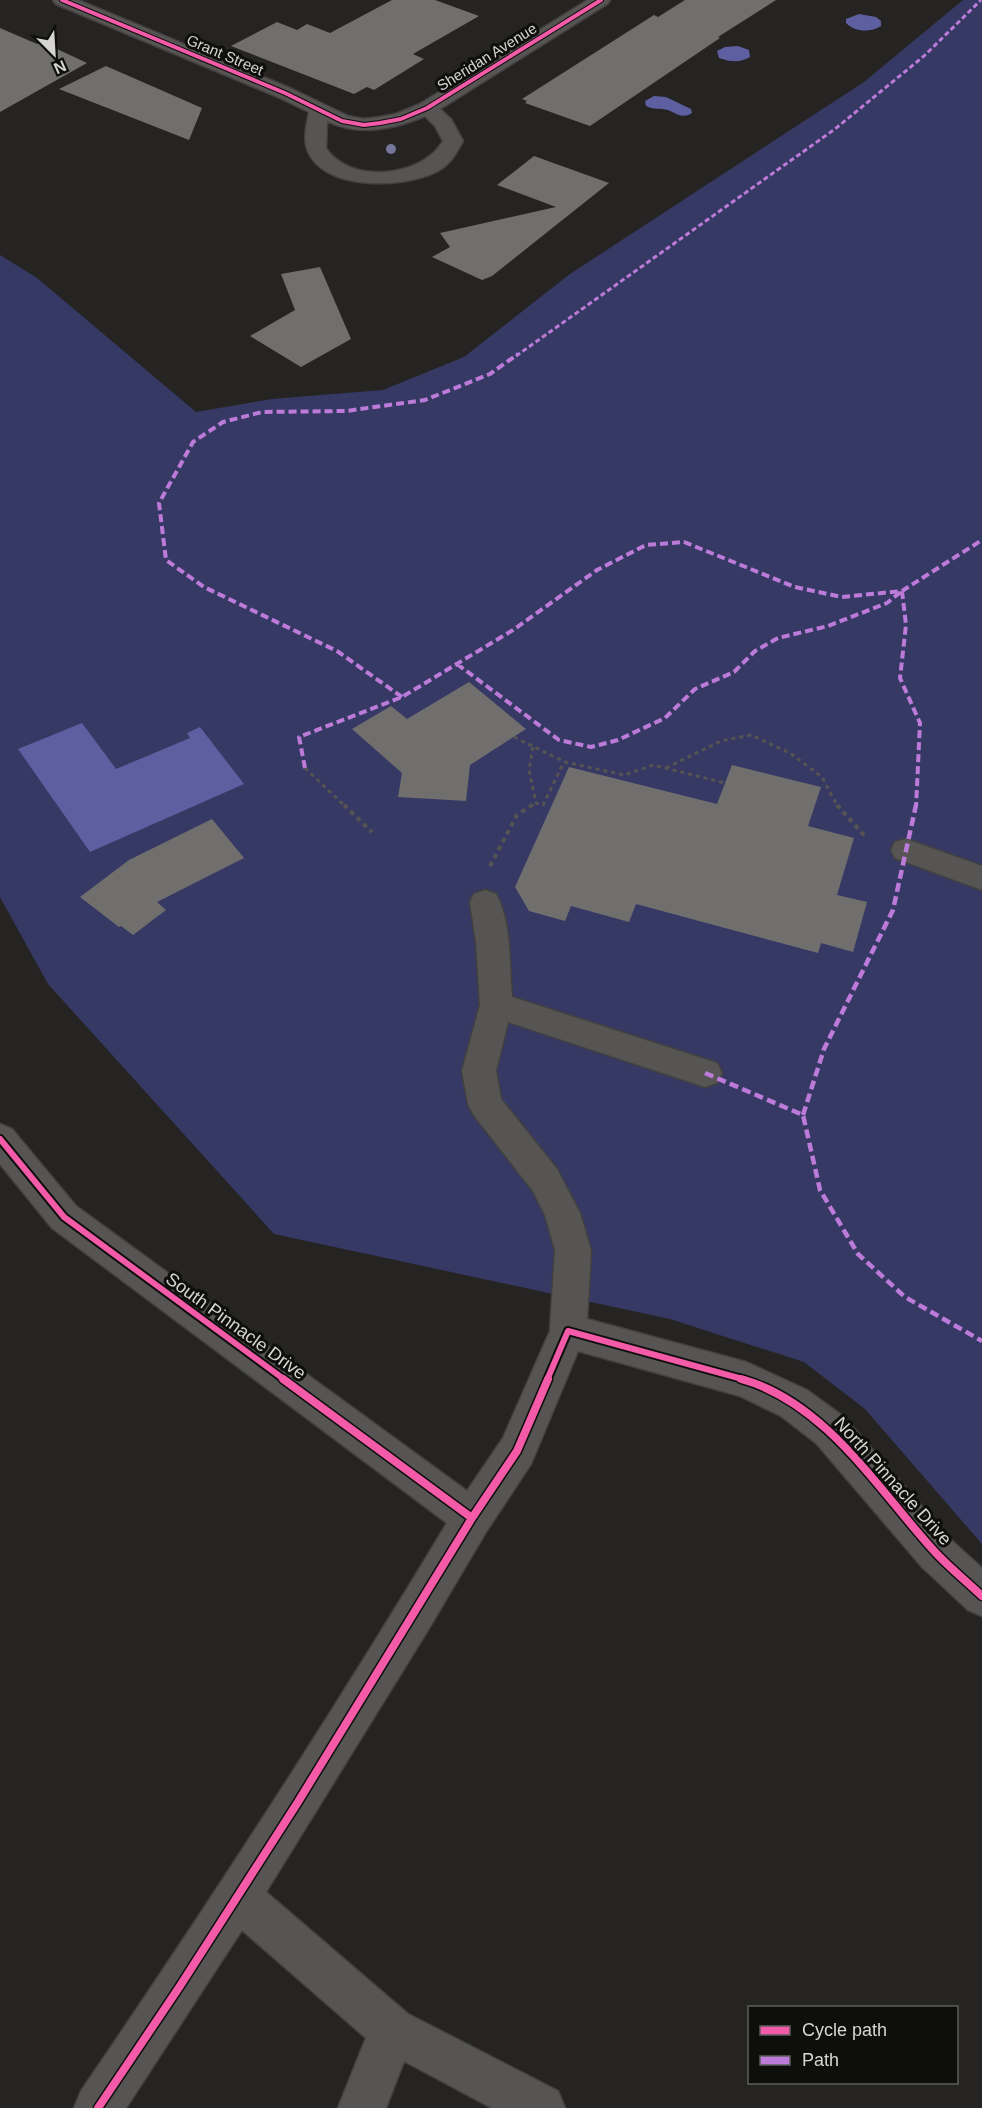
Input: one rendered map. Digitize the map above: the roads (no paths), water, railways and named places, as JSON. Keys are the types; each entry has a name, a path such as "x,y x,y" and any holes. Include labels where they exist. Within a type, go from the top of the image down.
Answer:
{"street":[{"name":"Sheridan Avenue","path":"380,123 401,119 427,108 601,0"},
{"name":"Grant Street","path":"77,2 285,93 319,111 352,124 380,123"},
{"path":"319,111 315,143 318,153 339,169 359,176 377,177 400,176 422,171 434,166 451,151 453,141 444,123 427,108"},
{"path":"906,850 982,878"},
{"path":"98,2108 237,1896 414,1616 472,1518 518,1451 568,1331 573,1250 562,1213 544,1180 485,1104 479,1071 496,1005 492,942 484,888"},
{"path":"496,1005 705,1073"},
{"name":"South Pinnacle Drive","path":"0,1139 64,1217 472,1518"},
{"name":"North Pinnacle Drive","path":"568,1331 746,1380 794,1403 830,1430 936,1553 982,1596"},
{"path":"237,1896 392,2030 541,2108"},
{"path":"362,2108 392,2030"}]}
